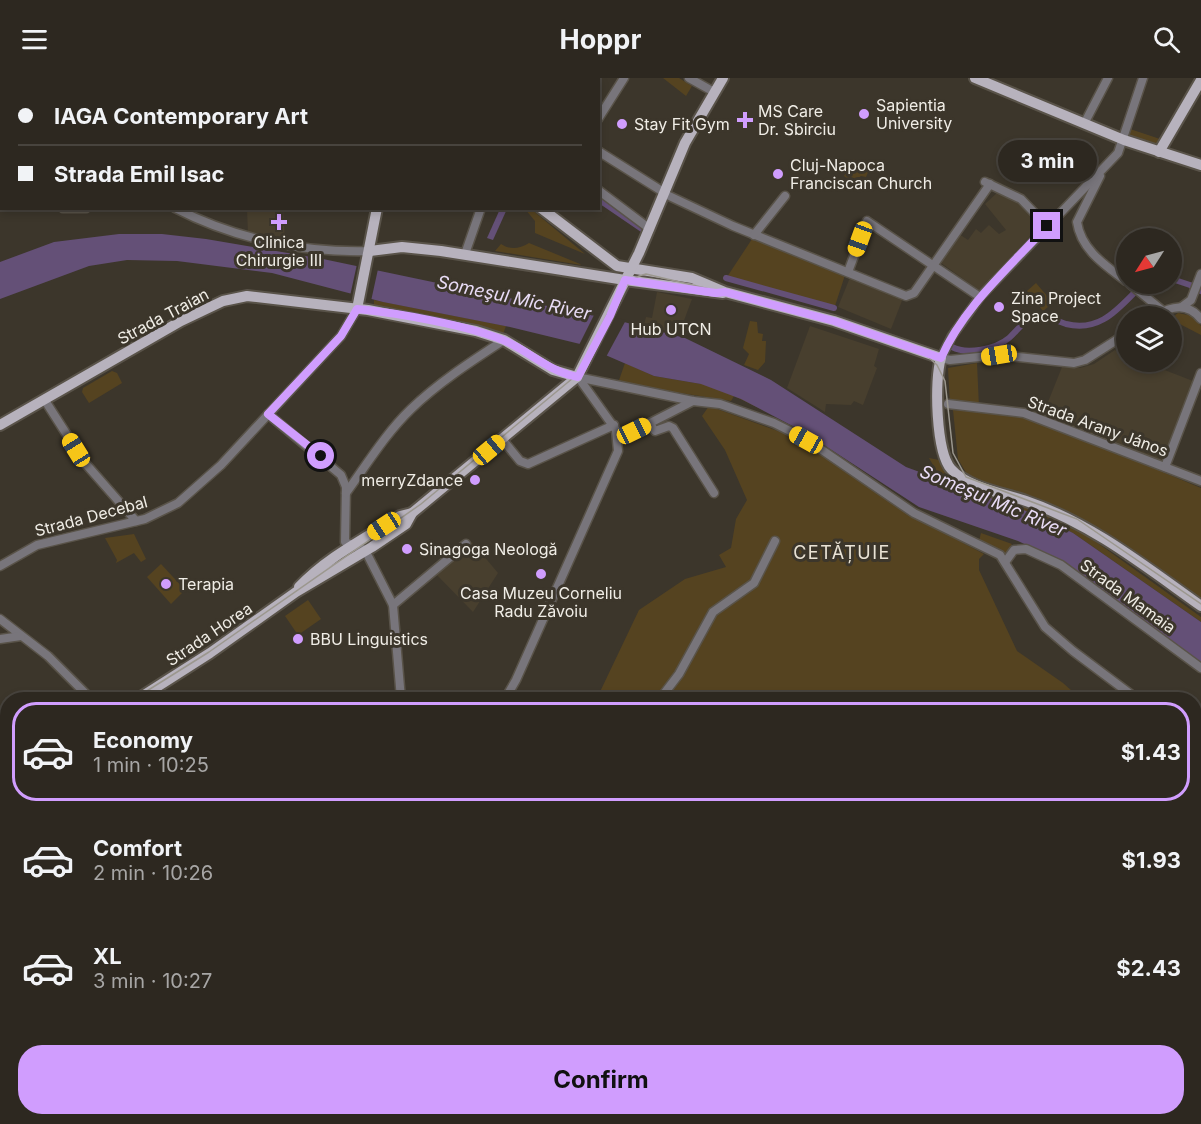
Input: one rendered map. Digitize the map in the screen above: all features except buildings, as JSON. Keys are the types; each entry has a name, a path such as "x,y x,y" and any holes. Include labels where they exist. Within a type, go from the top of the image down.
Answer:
{"main road":[{"name":"Strada Horea","path":"149,692 210,653 296,592 366,552 406,524 412,513 578,377 610,316 686,143 723,78"},
{"path":"980,79 1124,140 1201,165"},
{"path":"1159,152 1201,80"},
{"path":"359,304 368,267 377,210"},
{"path":"544,210 608,261 632,268 692,278 725,292 834,321 941,358 938,372 941,446 949,466 964,478 1081,523 1201,606"},
{"path":"370,251 402,247 465,254 625,280 716,293 725,292"},
{"name":"Strada Traian","path":"2,421 181,321 223,301 247,296 359,304 476,332 504,340 553,370 578,377"},
{"name":"Strada Horea","path":"296,592 314,571 400,516 412,513"}],"street":[{"path":"600,116 624,78"},
{"path":"689,78 714,92"},
{"path":"1084,124 1108,78"},
{"path":"1116,340 1085,360 1074,363 999,355 950,360 941,358 952,336 980,297 1118,153 1143,78"},
{"path":"600,152 665,193 754,235 906,296 914,293 987,183 1021,199 1047,226"},
{"path":"1106,165 1077,222 1078,230 1093,254 1116,272"},
{"path":"600,192 650,229"},
{"path":"754,235 785,196"},
{"path":"179,210 210,226 232,233 322,251 370,251"},
{"path":"465,254 480,210"},
{"path":"848,272 867,221 980,297"},
{"path":"1201,274 1194,292 1183,306 1191,308 1201,319"},
{"path":"1142,294 1156,306"},
{"name":"Strada Decebal","path":"0,566 46,541 136,521 164,512 194,490 268,414 341,336 359,304"},
{"path":"346,493 384,439 410,409 448,377 504,340"},
{"path":"1165,467 1201,373"},
{"path":"578,377 693,401 729,406 786,428 914,513 997,553 1006,561 1045,627 1128,692"},
{"path":"509,692 613,465 619,439 614,425 578,377"},
{"path":"595,400 596,389 605,384"},
{"path":"44,399 85,463 136,521"},
{"path":"619,439 693,401"},
{"name":"Strada Arany János","path":"948,404 1024,413 1201,481"},
{"path":"268,414 335,468 344,480 346,493 344,539 346,543 355,544 366,552 393,605 400,692"},
{"path":"650,424 656,431 669,426 673,428 714,493"},
{"path":"502,439 520,461 528,464 614,425"},
{"path":"665,692 679,674 713,612 754,583 775,541"},
{"path":"393,605 466,544"},
{"name":"Strada Mamaia","path":"1006,561 1014,550 1026,549 1059,564 1201,668"},
{"path":"0,619 48,656 84,692"},
{"path":"0,639 21,636"}],"shaded area":[{"path":"663,78 679,78 692,86 686,96"},
{"path":"1130,129 1162,140 1158,146 1128,136"},
{"path":"853,159 866,166 867,162 872,163 866,177 861,176 853,182 844,176"},
{"path":"1000,190 1024,207 1040,225 980,291 941,263 959,234 968,240 976,229 981,233 989,225 999,234 1006,230 985,204"},
{"name":"Clinica Chirurgie III","path":"247,210 283,210 285,240 248,234"},
{"path":"526,210 532,210 585,254 535,233 535,221"},
{"path":"754,236 846,272 834,309 727,277"},
{"path":"529,243 581,265 495,251 501,244 515,248"},
{"path":"851,275 903,298 891,329 838,307"},
{"path":"1036,283 1053,303 1043,311 1027,291"},
{"name":"Hub UTCN","path":"657,292 692,299 679,334 644,325 646,317 652,318"},
{"path":"374,300 506,326 503,334 374,306"},
{"path":"1182,314 1193,316 1201,326 1201,335 1182,325"},
{"path":"750,321 757,322 758,333 763,334 762,341 766,341 765,362 758,370 744,365 749,354 743,348"},
{"path":"810,326 879,349 874,366 877,368 863,405 854,401 851,405 826,404 825,412 787,388"},
{"path":"1115,350 1116,372 1170,372 1193,381 1162,464 1042,417 1062,367 1080,368 1094,364"},
{"path":"625,363 654,376 701,384 706,379 782,419 734,396 731,401 618,383"},
{"path":"977,363 979,407 950,404 948,368"},
{"path":"112,371 117,373 122,383 89,403 82,392 83,388"},
{"path":"709,406 797,438 914,517 984,554 979,559 979,570 1017,651 1073,692 600,692 639,610 685,579 726,567 719,555 731,548 736,519 747,500 725,450 702,416"},
{"path":"953,410 1024,414 1201,488 1201,603 1075,516 968,476 958,459"},
{"path":"929,458 939,460 955,485 941,479"},
{"path":"958,481 965,486 1044,513 1078,529 1201,617 1201,622 1073,533 1037,515 956,487"},
{"path":"981,533 1012,544 1006,554 979,541"},
{"path":"134,534 146,559 141,562 134,553 116,563 117,560 105,538"},
{"path":"472,542 498,573 473,612 435,573"},
{"name":"Terapia","path":"161,564 185,590 171,604 147,577"},
{"path":"308,600 321,619 298,635 285,616"}],"water":[{"path":"500,210 507,210 493,240 487,238"},
{"name":"Someşul Mic River","path":"119,234 162,234 206,239 323,259 624,322 685,338 771,380 906,467 1037,515 1073,533 1201,622 1201,664 1050,556 1018,541 919,507 804,432 741,399 701,384 654,376 580,344 510,327 383,302 272,273 177,261 127,260 89,266 0,299 0,262 54,242"}],"pier":[{"path":"357,264 378,269 371,301 350,296"},
{"path":"595,313 626,320 606,357 578,347"}],"waterway":[{"path":"600,200 642,229"},
{"path":"726,278 834,308"},
{"path":"1182,282 1201,291"},
{"path":"952,347 973,351 997,345 1009,338 1027,321 1038,316 1066,324 1090,325 1109,316 1133,294"}],"tram line":[{"path":"145,692 209,652 421,504 573,378 623,289 634,279 646,274 832,318 924,353 937,365 945,381 953,453 966,477 1077,519 1201,604"}],"place":[{"name":"Sapientia University","path":"864,114"},
{"name":"MS Care Dr. Sbirciu","path":"745,120"},
{"name":"Stay Fit Gym","path":"622,124"},
{"name":"Cluj-Napoca Franciscan Church","path":"778,174"},
{"name":"Clinica Chirurgie III","path":"279,222"},
{"name":"Zina Project Space","path":"999,307"},
{"name":"Hub UTCN","path":"671,310"},
{"name":"merryZdance","path":"475,480"},
{"name":"Sinagoga Neologă","path":"407,549"},
{"name":"Casa Muzeu Corneliu Radu Zăvoiu","path":"541,574"},
{"name":"Terapia","path":"166,584"},
{"name":"BBU Linguistics","path":"298,639"}],"district":[{"name":"CETĂȚUIE","path":"842,553"}],"route":[{"path":"321,456 268,414 341,336 357,309 488,334 504,340 553,370 578,377 610,316 625,280 716,293 725,292 770,303 854,327 927,355 941,358 952,336 980,297 1047,226"}]}
